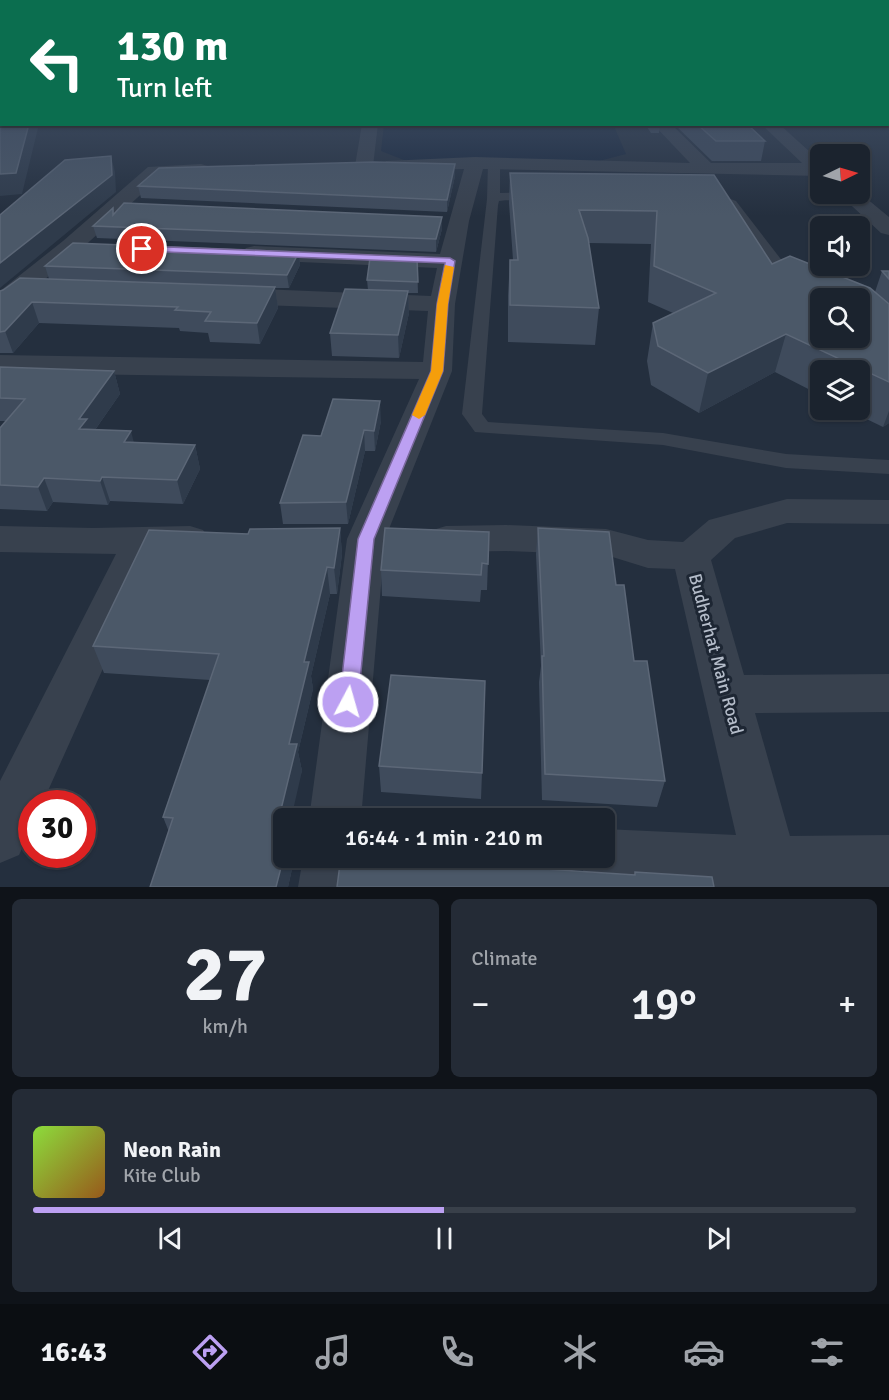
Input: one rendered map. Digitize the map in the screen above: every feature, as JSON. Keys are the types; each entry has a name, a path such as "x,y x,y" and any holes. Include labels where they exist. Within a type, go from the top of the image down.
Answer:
{"street":[{"path":"364,166 369,133"},
{"path":"668,133 712,188"},
{"path":"780,133 810,160"},
{"path":"800,133 813,144"},
{"path":"337,808 377,539 437,371 442,304 450,261 446,220 485,163"},
{"path":"341,166 485,163 712,188 810,171"},
{"path":"0,304 71,246 155,171 225,169"},
{"path":"870,191 889,207"},
{"path":"861,204 889,228"},
{"path":"115,205 150,207"},
{"path":"71,246 107,248"},
{"path":"237,253 450,261"},
{"path":"21,288 57,290"},
{"path":"208,295 442,304"},
{"path":"0,364 437,371"},
{"name":"Budherhat Main Road","path":"773,876 691,556 722,529 787,511 889,512"},
{"path":"377,539 506,538 606,542 648,554 691,556"},
{"path":"0,539 230,539"},
{"path":"0,837 142,540"},
{"path":"726,694 889,693"},
{"path":"615,857 773,876 889,862"},
{"path":"326,887 329,868"}],"lane":[{"path":"485,163 493,199 472,414 482,428 663,439 786,461 889,467"},
{"path":"712,188 731,204 794,287 810,295"},
{"path":"493,199 504,196 550,196"}],"water":[{"path":"383,133 617,133 626,154 595,162 404,160 381,151"}],"building":[{"path":"0,133 27,133 16,173 0,174"},
{"path":"707,133 757,133 765,141 716,141"},
{"path":"111,156 112,175 0,263 0,215 65,160"},
{"path":"374,162 455,164 447,200 138,186 159,168"},
{"path":"510,173 714,175 772,264 790,256 810,264 810,276 840,276 870,288 810,288 810,345 786,334 708,373 658,346 653,323 716,293 654,266 657,211 579,210 588,238 599,308 510,305 510,260 518,260"},
{"path":"124,203 442,217 436,239 93,226 113,208 113,215"},
{"path":"73,243 299,252 287,275 45,266"},
{"path":"370,258 417,259 418,282 367,280"},
{"path":"882,271 889,271 889,279"},
{"path":"20,278 275,287 257,323 205,321 211,312 175,310 178,307 32,302 5,331 0,332 0,291"},
{"path":"870,288 889,304 889,382 870,373 870,360 842,360 816,348 870,348"},
{"path":"345,289 408,291 398,335 330,333"},
{"path":"0,367 114,371 79,419 87,419 79,429 131,431 124,442 195,445 177,480 102,477 100,481 44,478 38,487 0,485 0,428 25,399 0,398"},
{"path":"333,399 380,401 374,431 364,430 346,502 280,503 303,435 321,436"},
{"path":"340,528 334,568 327,567 304,662 309,662 289,744 297,744 281,808 273,808 273,868 281,868 276,887 150,887 173,818 163,817 219,654 93,646 149,530 248,534 250,529"},
{"path":"385,528 489,532 488,564 482,563 481,575 381,570"},
{"path":"538,528 609,532 616,585 624,585 634,661 647,661 665,781 545,774 542,656 544,656"},
{"path":"391,675 485,681 482,773 379,766"},
{"path":"339,868 529,868 712,877 714,887 337,887"}],"slow traffic":[{"path":"419,415 437,371 442,304 449,267"}],"route":[{"path":"142,249 450,261 442,304 437,371 366,539 348,702"}]}
